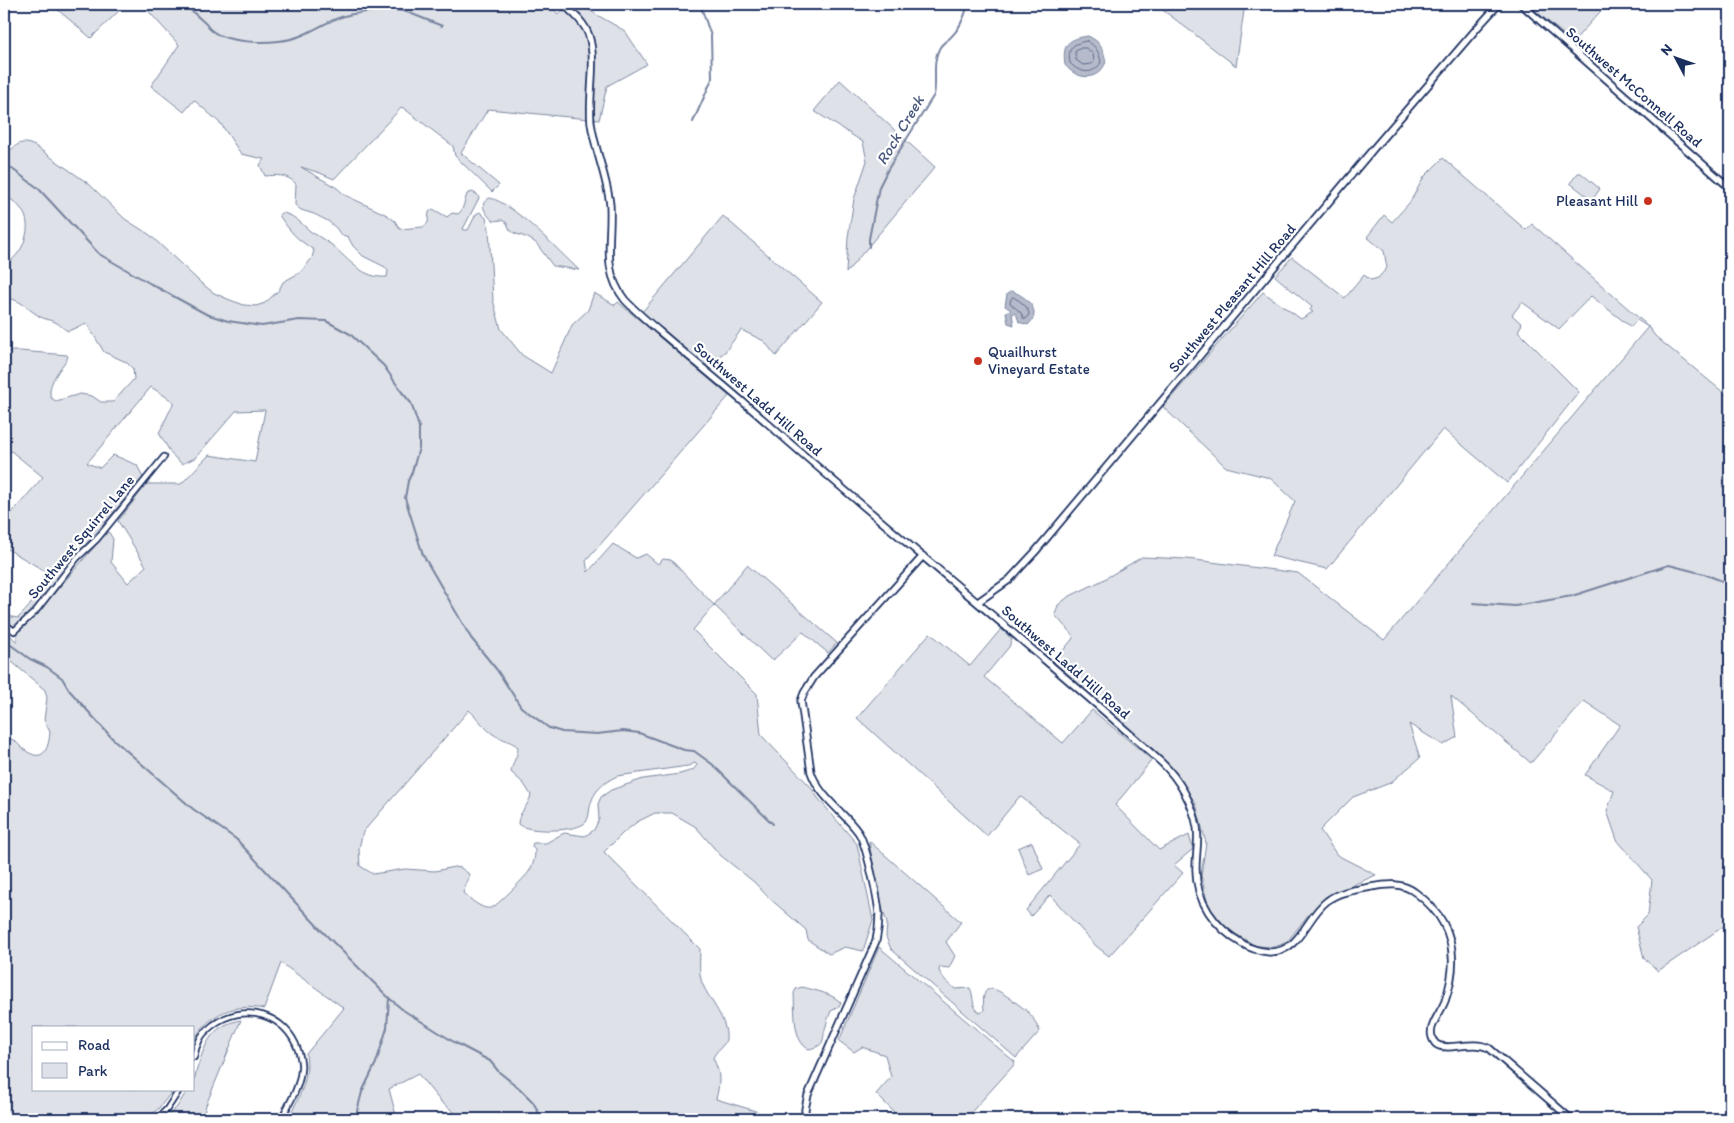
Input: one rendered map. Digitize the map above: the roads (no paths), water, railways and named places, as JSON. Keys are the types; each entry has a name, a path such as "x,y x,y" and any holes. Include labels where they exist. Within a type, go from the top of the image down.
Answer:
{"street":[{"name":"Southwest Ladd Hill Road","path":"563,4 585,27 590,41 591,125 608,196 610,269 613,281 619,291 638,313 847,493 978,602 1134,737 1173,774 1190,805 1197,826 1196,873 1200,895 1210,914 1223,929 1251,948 1277,952 1293,943 1316,912 1331,898 1349,892 1389,884 1402,885 1411,889 1421,896 1440,918 1452,944 1453,961 1450,981 1444,1003 1432,1029 1432,1036 1435,1042 1446,1047 1473,1044 1486,1047 1571,1119"},
{"name":"Southwest Pleasant Hill Road","path":"978,602 1009,580 1034,552 1483,20 1499,4"},
{"name":"Southwest McConnell Road","path":"1522,4 1730,188"},
{"name":"Southwest Squirrel Lane","path":"4,623 14,631 35,612 77,558 97,539 164,456"},
{"path":"805,1119 808,1095 876,941 879,913 861,837 815,783 811,772 801,701 814,677 923,556"},
{"path":"195,1054 200,1039 206,1030 232,1015 250,1012 276,1021 295,1041 302,1067 300,1079 281,1119"},
{"path":"157,1119 171,1104 179,1090"}],"water":[{"path":"1088,36 1101,46 1106,62 1098,73 1087,77 1075,74 1070,70 1065,65 1064,58 1066,47 1071,41"},
{"path":"1011,291 1019,294 1030,303 1034,310 1034,316 1028,325 1019,322 1015,313 1012,314 1014,325 1008,323 1006,312 1011,310 1005,306 1007,294"}],"waterway":[{"path":"184,4 213,31 236,40 250,42 291,39 339,18 378,11 403,11 442,26"},
{"path":"693,122 712,79 711,36 700,4"},
{"name":"Rock Creek","path":"869,247 879,187 888,169 934,95 937,54 941,46 954,34 964,18 968,4"},
{"path":"4,163 38,188 99,254 206,314 228,321 262,326 299,320 326,321 350,334 384,366 411,403 419,427 419,448 408,481 405,498 423,555 471,638 497,670 521,707 549,728 562,732 597,734 623,731 639,733 684,750 694,751 712,764 773,824"},
{"path":"1473,603 1515,606 1572,596 1669,565 1704,574 1730,584"},
{"path":"4,640 30,659 47,667 62,678 69,690 112,738 193,809 236,839 322,931 389,998 403,1010 454,1042 490,1061 499,1072 533,1102 542,1119"},
{"path":"355,1119 362,1092 376,1063 387,1028 389,998"}],"place":[{"name":"Pleasant Hill","path":"1648,201"},
{"name":"Quailhurst Vineyard Estate","path":"978,361"}]}
